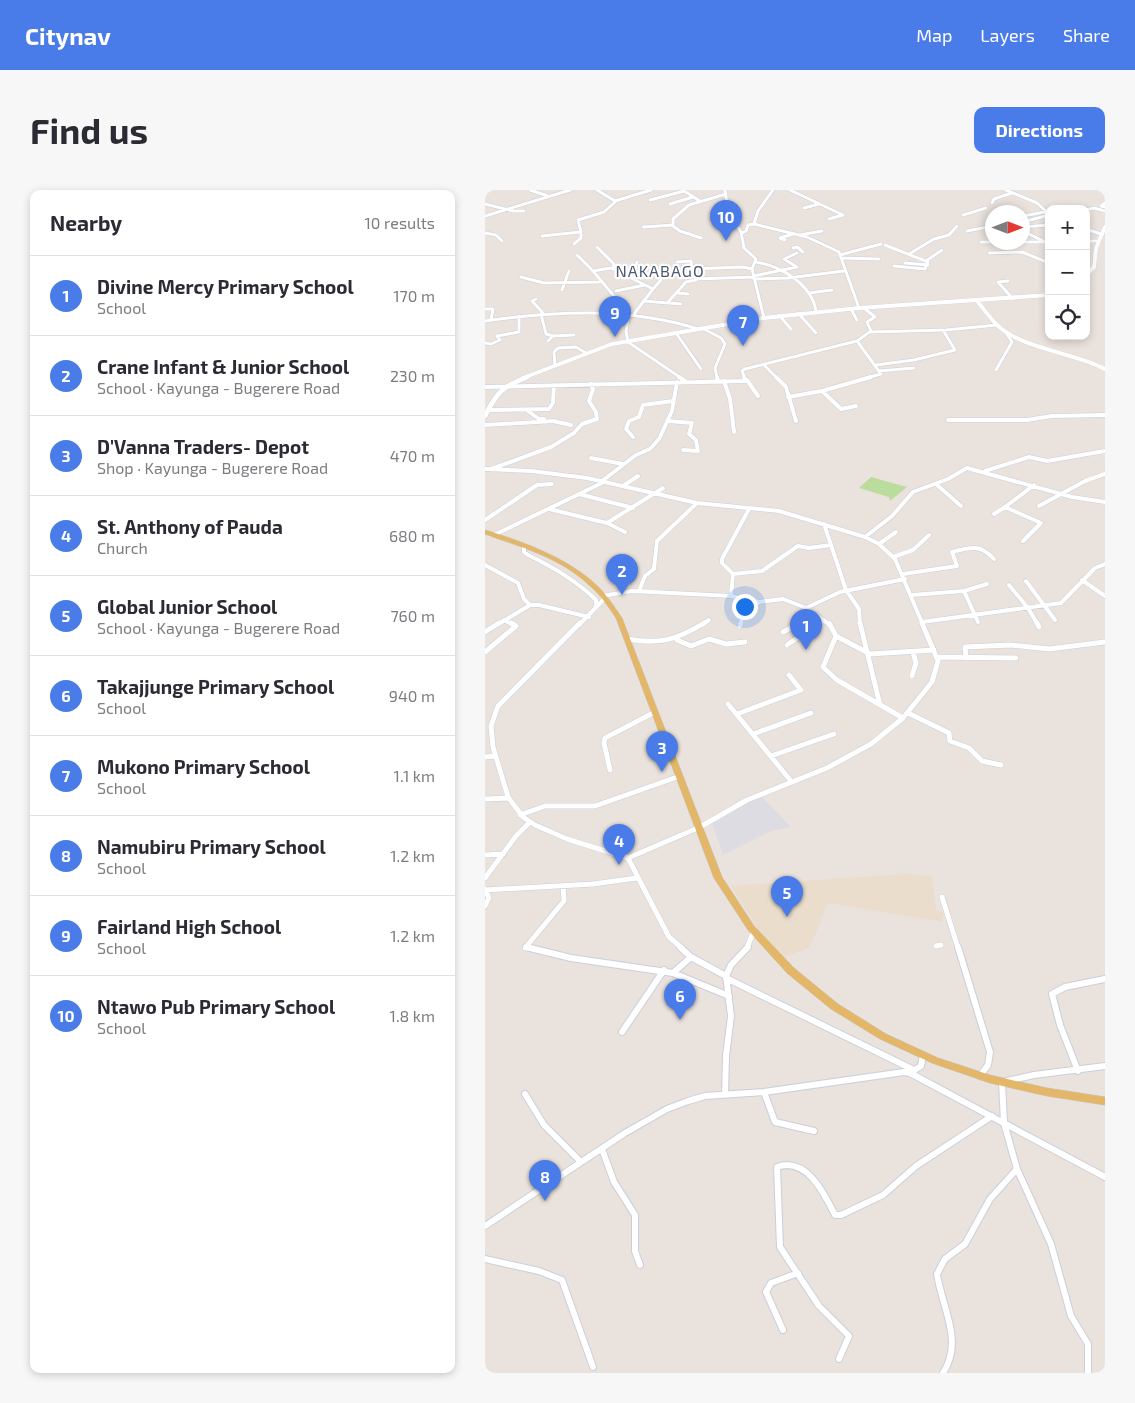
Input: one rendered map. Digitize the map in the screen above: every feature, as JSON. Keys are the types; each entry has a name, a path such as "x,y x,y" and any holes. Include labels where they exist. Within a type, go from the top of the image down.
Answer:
{"highway":[{"path":"485,191 489,190"}],"main road":[{"path":"485,532 559,561 590,582 619,618 718,878 739,914 777,960 830,1005 865,1028 923,1055 980,1076 1033,1090 1105,1101"}],"street":[{"path":"530,190 549,196"},
{"path":"561,190 565,192"},
{"path":"485,216 570,190"},
{"path":"597,190 616,201"},
{"path":"573,244 581,238 578,220 604,212 616,201 651,190"},
{"path":"754,224 758,211 773,190"},
{"path":"789,190 843,215 829,219"},
{"path":"1006,190 1037,203 1045,211"},
{"path":"650,200 682,191 700,201"},
{"path":"673,224 673,219 679,212 700,201 726,192 729,210 741,233 744,248 755,257 752,269 764,318"},
{"path":"992,203 994,199 1012,192"},
{"path":"670,204 693,197"},
{"path":"1105,203 1101,206 1105,209"},
{"path":"485,204 524,211"},
{"path":"804,208 820,204"},
{"path":"963,215 968,212 980,212 985,209"},
{"path":"1090,209 1105,209"},
{"path":"1030,215 1045,214"},
{"path":"1030,220 1045,215"},
{"path":"643,227 673,224"},
{"path":"673,224 680,231 701,238"},
{"path":"741,233 746,231 748,225 754,224 800,235 835,250 840,256 844,271 861,308 875,317 866,323 871,332"},
{"path":"1030,226 1045,225"},
{"path":"909,254 934,239 949,235 957,226"},
{"path":"1090,271 1094,267 1098,242 1105,227"},
{"path":"967,231 985,228"},
{"path":"1090,230 1101,234"},
{"path":"800,235 822,231"},
{"path":"542,236 581,232"},
{"path":"485,233 496,235 502,240"},
{"path":"785,240 781,238 793,234"},
{"path":"1030,234 1045,241"},
{"path":"1090,241 1105,243"},
{"path":"1030,242 1045,242"},
{"path":"840,256 883,244 927,263"},
{"path":"597,247 613,264 615,267 613,269"},
{"path":"793,248 797,247 803,252"},
{"path":"601,251 609,250"},
{"path":"894,266 927,268 927,263 942,250"},
{"path":"989,253 1021,252 1045,261"},
{"path":"668,302 686,282 695,279 754,277 798,266 784,259 797,253"},
{"path":"577,255 629,314"},
{"path":"840,256 879,259"},
{"path":"677,262 691,261 695,279"},
{"path":"633,278 637,262"},
{"path":"755,262 763,262 791,277 809,293 815,302 815,312"},
{"path":"905,263 927,263"},
{"path":"692,268 743,267 752,269"},
{"path":"593,271 613,269 653,289"},
{"path":"562,290 569,271"},
{"path":"754,277 771,280 844,271"},
{"path":"521,277 545,283 600,282"},
{"path":"634,314 661,280"},
{"path":"1008,281 998,282 1013,299"},
{"path":"616,291 646,285"},
{"path":"809,293 832,290"},
{"path":"677,293 688,294"},
{"path":"485,416 503,386 586,353 628,342 779,315 1045,295"},
{"path":"536,299 533,301 542,314 546,334 567,337 574,335"},
{"path":"643,301 681,304"},
{"path":"977,301 997,325 1005,331 1043,349 1088,360 1105,368"},
{"path":"485,309 493,310 491,320"},
{"path":"851,309 857,320"},
{"path":"798,313 816,333"},
{"path":"485,321 542,314 634,314 673,320 721,338 725,348 715,368 718,381"},
{"path":"629,314 626,331 628,342 685,381"},
{"path":"779,315 791,329"},
{"path":"485,343 498,342 500,340 497,336 519,332 519,316"},
{"path":"758,396 747,380 743,370 857,340 871,332 943,330 997,325"},
{"path":"876,365 914,360 955,350 943,330"},
{"path":"995,370 1012,342 1005,331"},
{"path":"676,333 701,369"},
{"path":"548,341 553,336"},
{"path":"788,397 822,391 879,375 881,373 876,365 857,340"},
{"path":"555,365 554,352 558,348 578,348 586,353"},
{"path":"763,364 785,386 796,421"},
{"path":"879,371 914,368"},
{"path":"485,387 747,380"},
{"path":"724,381 730,399 734,432"},
{"path":"494,535 603,481 623,464 653,447 663,435 672,412 677,382"},
{"path":"488,469 551,447 563,438 575,433 582,424 597,419 589,400 592,391 591,384"},
{"path":"488,410 528,411 551,407 554,385"},
{"path":"822,391 841,409 856,406"},
{"path":"633,437 626,429 629,421 639,417 643,405 673,401"},
{"path":"528,411 539,419 571,425"},
{"path":"948,420 1027,420 1055,416 1105,415"},
{"path":"485,425 554,421"},
{"path":"667,421 692,423 689,434 696,440 697,450 683,450"},
{"path":"984,471 1029,457 1047,461 1105,451"},
{"path":"591,458 623,464"},
{"path":"865,537 891,516 913,492 937,484 967,468 984,471 1063,494 1105,502"},
{"path":"488,469 537,471 603,481 697,503 779,511 865,537 879,544 893,557 904,576 936,657 938,666 933,682 908,713 871,744 827,768 791,781 735,806 700,827 628,858 529,823 509,798 488,723 498,706 562,641 589,617 604,597 621,592 639,591 731,596 759,602 783,599 806,608 817,615 830,624 836,636 866,652 873,654 933,650"},
{"path":"1039,506 1085,481 1105,474"},
{"path":"623,486 637,476"},
{"path":"485,520 537,485 548,486 552,484"},
{"path":"937,484 961,506"},
{"path":"994,514 1034,485"},
{"path":"607,523 663,488"},
{"path":"579,494 633,508"},
{"path":"639,591 643,578 654,569 657,541 697,503"},
{"path":"1005,507 1032,517 1041,523 1023,541"},
{"path":"549,509 607,523 625,532"},
{"path":"749,509 722,559 722,564 733,574 761,572 798,546 809,548 831,545"},
{"path":"824,524 846,590 859,609 859,620 880,705"},
{"path":"879,544 896,532"},
{"path":"893,557 913,550 929,535"},
{"path":"806,608 846,590 957,566 952,552 978,546 985,548 994,559"},
{"path":"524,548 524,552 528,555 569,576 582,586 596,600 596,608"},
{"path":"485,565 518,584 524,599 530,605"},
{"path":"922,622 1028,608 1065,600 1095,568 1105,565"},
{"path":"731,596 733,574"},
{"path":"1082,580 1105,596"},
{"path":"1026,581 1055,620"},
{"path":"912,595 964,591 987,584"},
{"path":"1009,585 1028,608 1039,627"},
{"path":"964,591 978,622"},
{"path":"741,626 743,616 759,602"},
{"path":"485,632 530,605 539,605 589,617"},
{"path":"783,632 817,615"},
{"path":"485,652 516,626 503,620"},
{"path":"627,639 646,643 677,640 709,620"},
{"path":"787,645 824,620"},
{"path":"836,636 823,667 837,680 903,718"},
{"path":"677,640 691,646 709,639 727,644 745,642"},
{"path":"966,658 965,647 1011,645 1049,649 1105,642"},
{"path":"912,676 916,663 913,652"},
{"path":"936,657 1016,658"},
{"path":"737,714 801,690 789,675"},
{"path":"728,704 791,781"},
{"path":"610,770 604,743 605,738 655,712"},
{"path":"753,734 811,713"},
{"path":"908,713 949,733 951,740 969,748 973,756 994,765 1001,765"},
{"path":"771,756 834,734"},
{"path":"485,757 496,756"},
{"path":"520,814 545,806 595,806 680,776"},
{"path":"485,799 509,798"},
{"path":"485,878 529,823"},
{"path":"485,855 503,854"},
{"path":"628,858 669,937 691,957 726,977 912,1072 1105,1177"},
{"path":"485,906 489,898 485,890 563,886 637,878"},
{"path":"563,886 563,900 525,948 571,958 664,970 729,996"},
{"path":"942,897 990,1052 988,1065 980,1076"},
{"path":"725,1094 726,1056 731,1016 726,977 731,965 749,946 754,930"},
{"path":"673,973 691,957"},
{"path":"622,1032 664,970"},
{"path":"1078,1071 1060,1025 1052,994 1065,986 1105,979"},
{"path":"485,1226 601,1148 667,1109 697,1098 764,1092 912,1072 921,1066 923,1055"},
{"path":"1088,1373 1088,1344 1071,1316 1051,1244 1017,1169 1004,1123 1003,1082 1034,1075 1078,1071 1105,1066"},
{"path":"764,1092 775,1122 785,1126 814,1131"},
{"path":"525,1094 544,1125 581,1162"},
{"path":"839,1359 849,1336 819,1306 780,1247 777,1167 781,1165 797,1168 813,1174 835,1215 841,1216 883,1195 916,1166 992,1116"},
{"path":"601,1148 614,1182 635,1215 635,1251 641,1264"},
{"path":"943,1373 951,1362 953,1348 947,1311 937,1280 939,1268 945,1259 965,1244 976,1229 990,1199 1017,1169"},
{"path":"485,1259 521,1269 555,1274 562,1280 593,1368"},
{"path":"783,1330 766,1292 771,1283 798,1273"}],"shaded area":[{"path":"761,796 791,827 771,831 723,855 712,822"},
{"path":"906,874 932,876 936,911 943,912 942,922 828,903 810,947 777,960 731,886"}],"green space":[{"path":"871,477 907,487 890,501 889,497 859,488"}],"place":[{"name":"Ntawo Pub Primary School","path":"726,241"},
{"name":"Fairland High School","path":"615,337"},
{"name":"Mukono Primary School","path":"743,346"},
{"name":"Crane Infant & Junior School","path":"622,595"},
{"name":"Divine Mercy Primary School","path":"806,650"},
{"name":"D'Vanna Traders- Depot","path":"662,772"},
{"name":"St. Anthony of Pauda","path":"619,865"},
{"name":"Global Junior School","path":"787,917"},
{"name":"Takajjunge Primary School","path":"680,1020"},
{"name":"Namubiru Primary School","path":"545,1201"}],"district":[{"name":"NAKABAGO","path":"660,271"}]}
